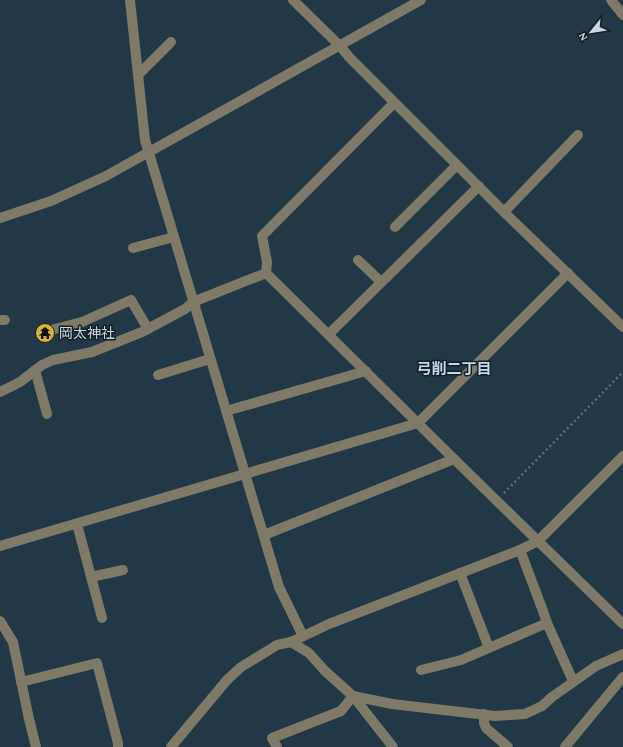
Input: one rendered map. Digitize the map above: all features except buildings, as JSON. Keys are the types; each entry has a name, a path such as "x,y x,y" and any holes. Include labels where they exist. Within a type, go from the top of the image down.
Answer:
{"street":[{"path":"130,0 145,140 279,587 303,636"},
{"path":"293,0 340,46 394,103 623,327"},
{"path":"0,218 51,201 106,176 421,0"},
{"path":"611,0 623,15"},
{"path":"138,75 170,42"},
{"path":"266,273 267,262 262,236 394,103"},
{"path":"504,212 578,135"},
{"path":"395,227 457,165"},
{"path":"329,334 479,186"},
{"path":"133,248 174,237"},
{"path":"358,260 381,282"},
{"path":"0,392 20,382 42,365 53,360 92,352 148,329 185,309 193,302 266,273"},
{"path":"266,273 623,624"},
{"path":"0,546 418,424 568,273"},
{"path":"47,331 82,322 131,300 148,329"},
{"path":"158,375 210,359"},
{"path":"35,370 48,414"},
{"path":"226,412 366,372"},
{"path":"171,747 216,692 241,667 276,645 292,642 329,624 520,550 538,541 623,456"},
{"path":"264,535 454,459"},
{"path":"77,524 102,618"},
{"path":"520,550 547,623 573,681"},
{"path":"91,577 122,570"},
{"path":"460,573 490,648"},
{"path":"0,622 13,642 36,747"},
{"path":"421,670 461,660 547,623"},
{"path":"292,642 309,653 325,672 353,696 393,747"},
{"path":"353,696 392,704 484,714 508,716 525,714 542,706 573,681 596,666 623,654"},
{"path":"21,682 97,663 118,746"},
{"path":"565,747 623,677"},
{"path":"277,747 272,738 341,711 353,696"},
{"path":"484,714 484,723 486,728 508,747"}],"path":[{"path":"497,500 623,372"}],"place":[{"name":"岡太神社","path":"45,333"}],"district":[{"name":"弓削二丁目","path":"454,369"}]}
